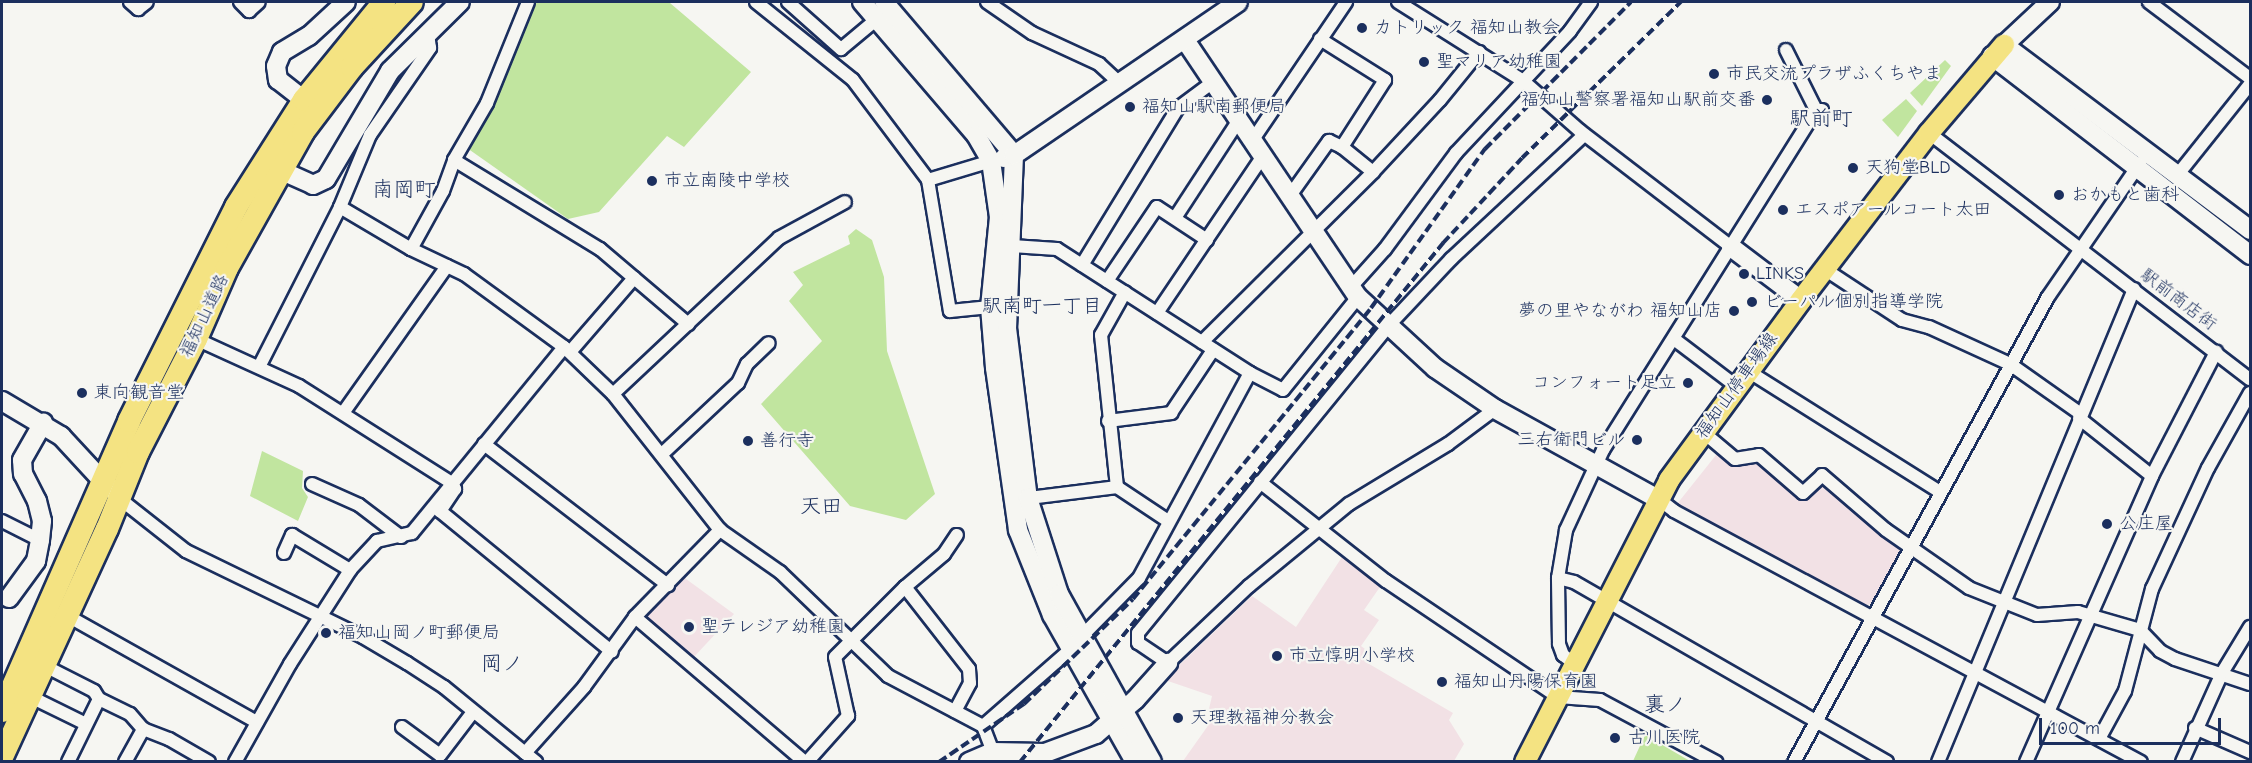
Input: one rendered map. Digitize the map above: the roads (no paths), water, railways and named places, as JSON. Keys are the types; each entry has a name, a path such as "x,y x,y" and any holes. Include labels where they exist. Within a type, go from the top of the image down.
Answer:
{"highway":[{"name":"福知山道路","path":"2,711 103,481 176,323 236,207 304,100 384,2"},
{"name":"福知山道路","path":"2,757 120,499 137,453 196,339 227,268 280,170 352,67 412,2"}],"main road":[{"name":"福知山停車場線","path":"1525,762 1660,500 1704,432 1800,300 1826,270 1929,133 1998,51"}],"street":[{"path":"130,2 138,9 147,2"},
{"path":"240,2 249,11 259,2"},
{"path":"304,100 278,80 276,66 282,52 309,36 346,2"},
{"path":"280,170 313,185 326,179 390,71 460,2"},
{"path":"411,249 443,190 454,160 487,103 528,2"},
{"path":"756,2 854,80 928,180 950,311 990,307"},
{"path":"788,2 841,49 877,20"},
{"path":"862,2 976,135 991,161 999,217 990,307 994,368 1020,499 1077,642 1118,717 1135,762"},
{"path":"884,2 1014,155 1007,328 1020,499"},
{"path":"987,2 1032,33 1099,64 1118,82"},
{"path":"928,180 1014,155 1238,2"},
{"path":"1252,141 1346,2"},
{"path":"1402,2 1522,80 1584,135 1800,300"},
{"path":"1012,246 1057,249 1213,350 1283,390 1456,153 1570,31 1591,2"},
{"path":"1998,51 2050,2"},
{"path":"2149,2 2250,78"},
{"path":"259,367 340,207 370,135 430,48 428,34"},
{"path":"1185,39 1355,292 1435,369 1495,409 1598,463 1660,500 1674,511 2141,762"},
{"path":"1320,39 1385,80 1342,147"},
{"path":"1575,664 1563,655 1559,644 1558,578 1566,530 1598,463 1731,247 1819,110 1786,50"},
{"path":"1998,51 2179,173 2250,230"},
{"path":"1998,51 2137,167 2250,255"},
{"path":"1202,342 1373,172 1479,52"},
{"path":"1082,265 1178,108 1213,82"},
{"path":"2179,173 2250,84"},
{"path":"1175,218 1239,120"},
{"name":"駅前商店街","path":"1929,133 2250,379"},
{"path":"1168,663 1138,643 1138,633 1389,325 1451,259 1584,135"},
{"path":"1289,197 1329,141 1342,147 1373,172"},
{"path":"1794,762 1814,721 2048,297 2083,250 2086,238 2148,152"},
{"path":"1157,313 1263,156"},
{"path":"454,160 600,249 688,324"},
{"path":"614,394 779,238 844,202"},
{"path":"340,207 411,249 447,266 516,309 567,350 614,394 662,454 675,477 711,514 720,530 780,572 888,676 983,726 993,752"},
{"path":"1107,281 1157,207 1207,240"},
{"path":"344,413 447,266"},
{"path":"1826,270 1902,320 1929,327 2010,363 2080,416 2152,476"},
{"path":"235,762 320,615 350,570 377,541 412,533 484,444 634,278"},
{"path":"1938,762 2134,289"},
{"path":"1118,487 1108,421 1101,335 1125,292"},
{"path":"196,339 259,367 344,413 452,483 455,489 440,511 612,652"},
{"path":"1674,339 1940,492"},
{"path":"662,454 738,383 747,364 769,343"},
{"path":"1108,421 1171,413 1213,350"},
{"path":"2026,762 2152,476 2216,352"},
{"path":"983,726 1077,642 1139,578 1250,373"},
{"path":"2099,739 2125,691 2152,589 2190,503 2250,393"},
{"path":"2,401 43,423 78,450 120,499 186,551 320,615 407,663 536,762"},
{"path":"969,762 993,752 1045,753 1096,734 1118,717 1168,663 1232,601 1349,504 1448,444 1495,409"},
{"path":"4,599 26,580 36,561 42,521 37,501 23,474 22,460 43,423"},
{"path":"1704,432 1735,459 1759,455 1803,493 1822,475 1911,547 1969,588 2037,615 2090,614 2140,630 2168,655 2191,666 2222,673 2250,684"},
{"path":"484,444 668,585"},
{"path":"1260,482 1386,581 1558,697 1600,700 1716,762"},
{"path":"312,484 359,505 401,537"},
{"path":"1020,499 1118,487 1168,521"},
{"path":"2,521 40,540"},
{"path":"525,753 612,652 635,617 668,585 711,535 720,530"},
{"path":"635,617 806,762 848,716 836,657 905,587 944,554 957,535"},
{"path":"284,553 292,536 350,570"},
{"path":"1558,578 1574,582 1887,762"},
{"path":"905,587 969,669 970,683 956,711"},
{"path":"66,615 257,722"},
{"path":"2182,762 2195,728 2222,673 2250,627"},
{"path":"43,665 94,691 99,699 130,714 143,729 169,739 209,762"},
{"path":"29,696 84,723"},
{"path":"68,762 84,723 99,699"},
{"path":"402,727 440,755 473,712"},
{"path":"1118,717 1152,762"},
{"path":"2195,728 2250,752"},
{"path":"125,762 143,729"}],"railway":[{"path":"939,762 1024,704 1133,599 1371,308 1485,149 1631,2"},
{"path":"1020,762 1443,243 1522,158 1681,2"}],"place":[{"name":"カトリック 福知山教会","path":"1362,28"},
{"name":"聖マリア幼稚園","path":"1424,62"},
{"name":"市民交流プラザふくちやま","path":"1714,74"},
{"name":"福知山警察署福知山駅前交番","path":"1767,100"},
{"name":"福知山駅南郵便局","path":"1130,107"},
{"name":"天狗堂BLD","path":"1853,168"},
{"name":"市立南陵中学校","path":"652,181"},
{"name":"おかもと歯科","path":"2059,195"},
{"name":"エスポアールコート太田","path":"1783,210"},
{"name":"LINKS","path":"1744,274"},
{"name":"ビーパル個別指導学院","path":"1752,302"},
{"name":"夢の里やながわ 福知山店","path":"1734,311"},
{"name":"コンフォート足立","path":"1688,383"},
{"name":"東向観音堂","path":"82,393"},
{"name":"三右衛門ビル","path":"1637,440"},
{"name":"善行寺","path":"748,441"},
{"name":"公庄屋","path":"2107,524"},
{"name":"聖テレジア幼稚園","path":"689,627"},
{"name":"福知山岡ノ町郵便局","path":"326,633"},
{"name":"市立惇明小学校","path":"1277,656"},
{"name":"福知山丹陽保育園","path":"1442,682"},
{"name":"天理教福神分教会","path":"1178,718"},
{"name":"古川医院","path":"1615,738"}],"district":[{"name":"駅前町","path":"1821,118"},
{"name":"南岡町","path":"404,189"},
{"name":"駅南町一丁目","path":"1042,305"},
{"name":"天田","path":"821,506"},
{"name":"岡ノ","path":"502,663"},
{"name":"裏ノ","path":"1665,704"}]}
